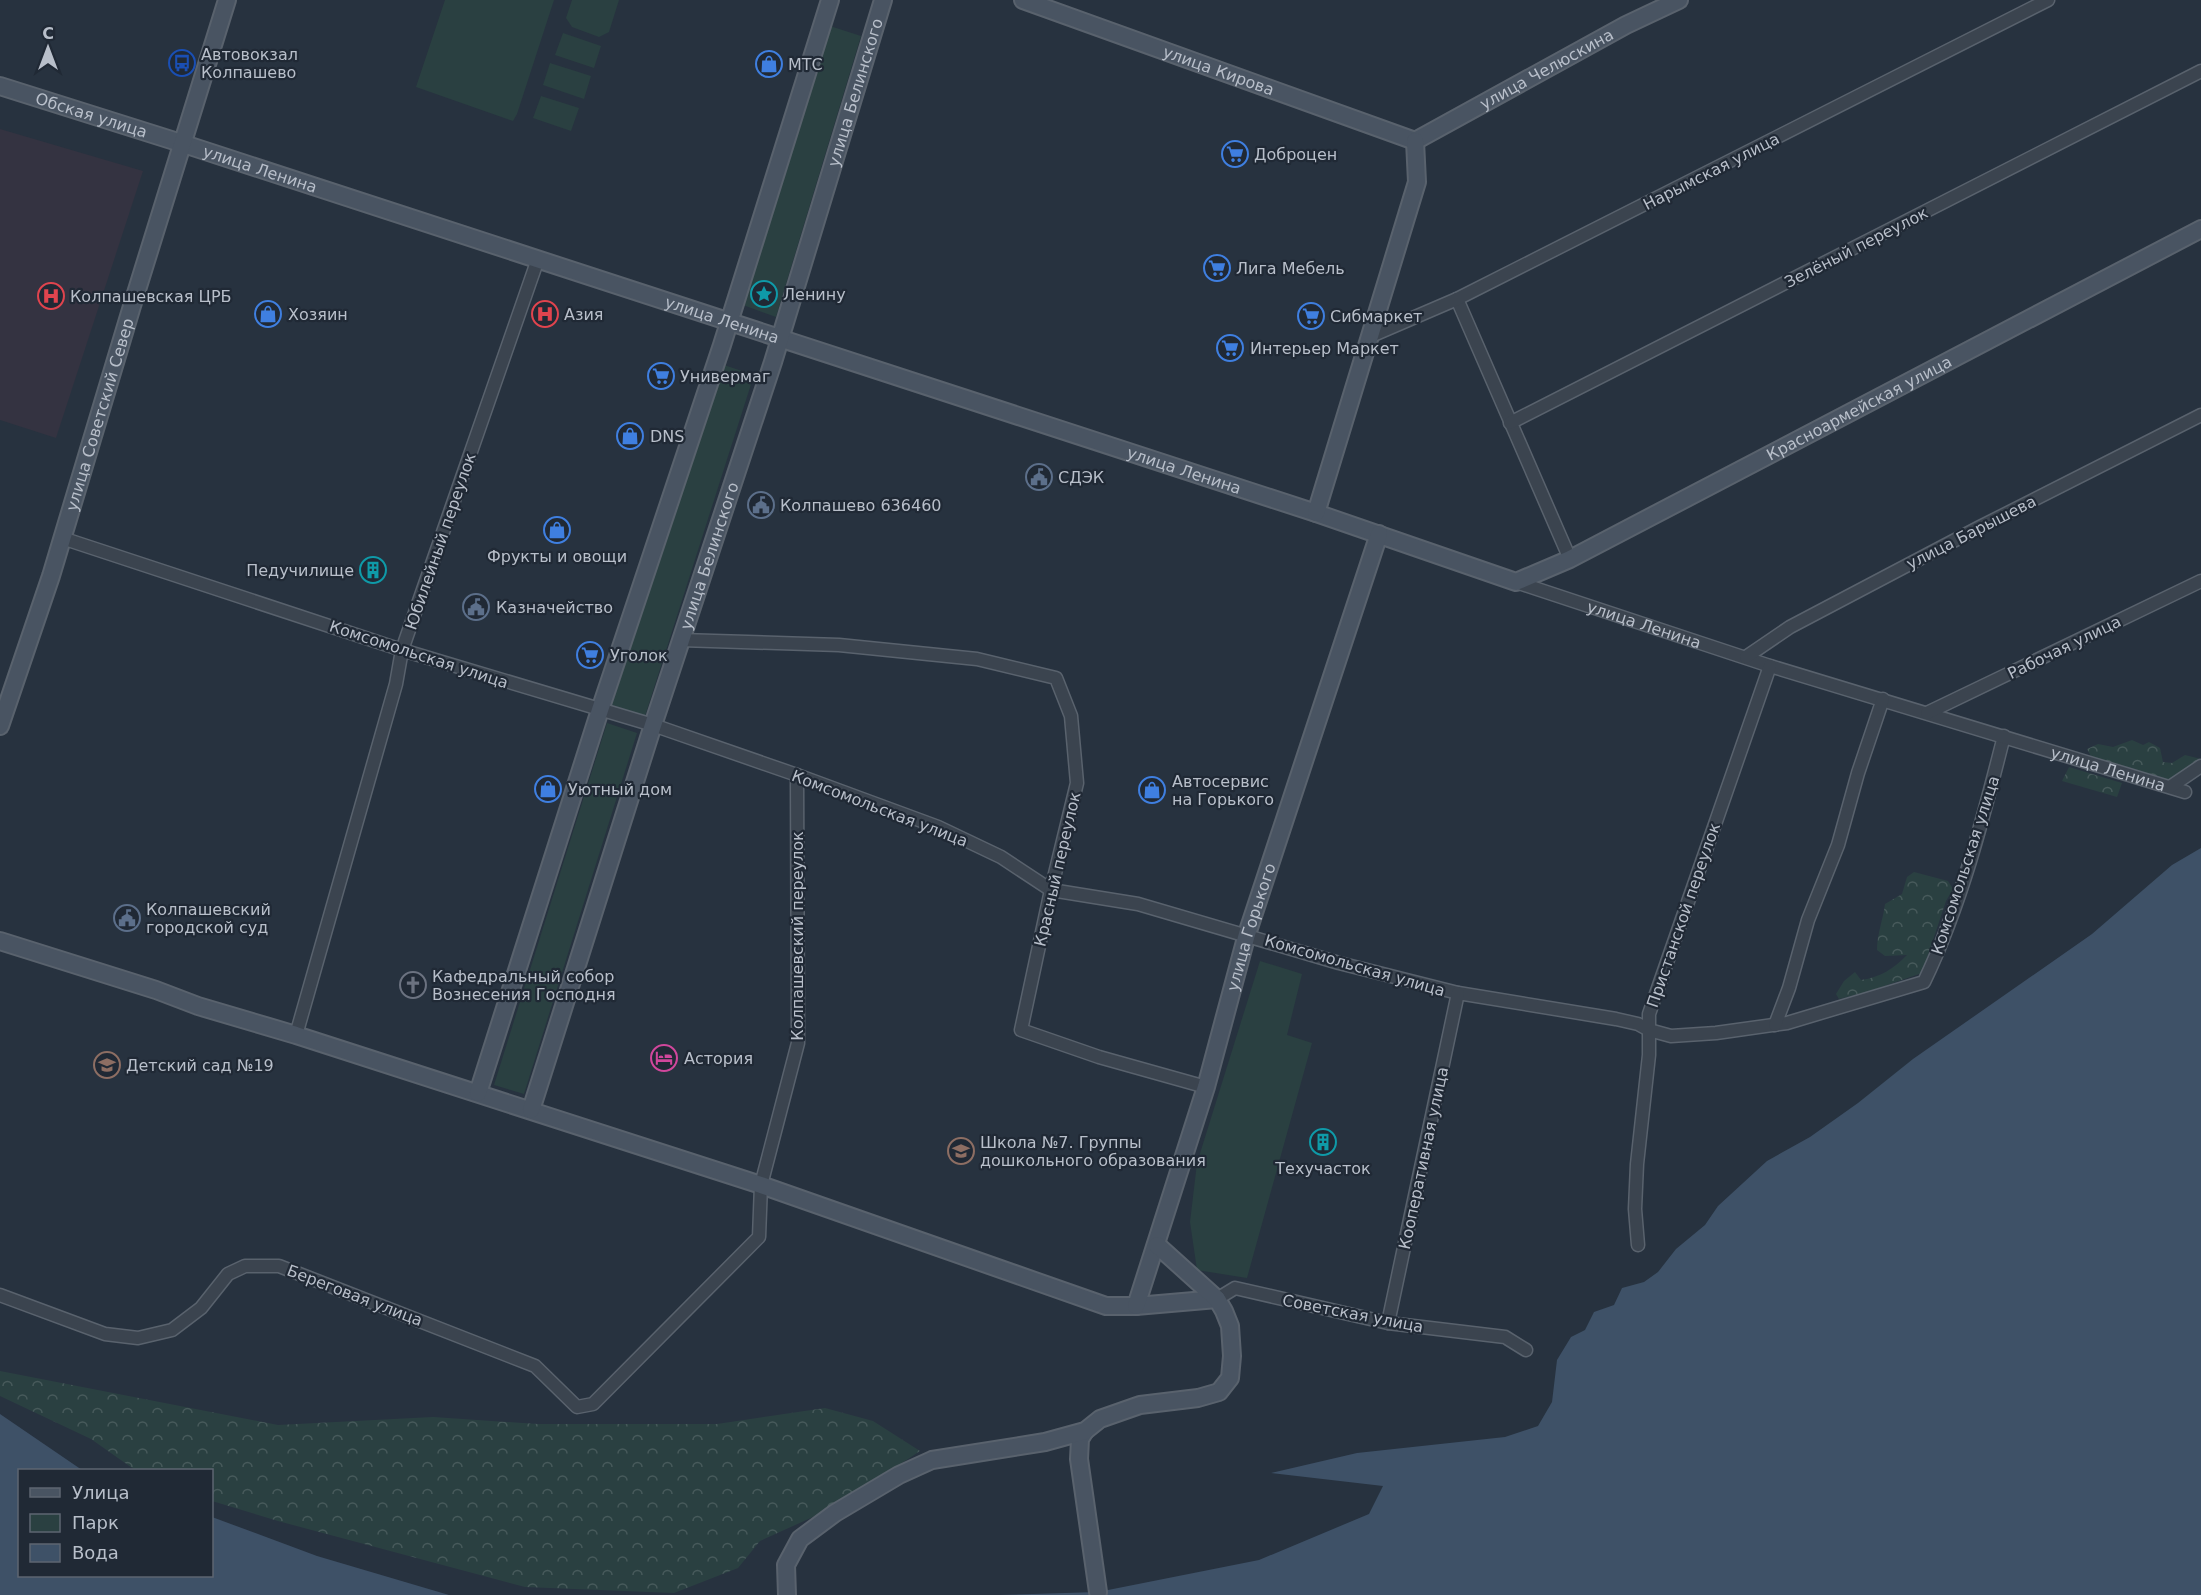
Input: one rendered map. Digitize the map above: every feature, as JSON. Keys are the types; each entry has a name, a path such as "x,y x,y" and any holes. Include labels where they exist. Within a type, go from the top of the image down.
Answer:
{"street":[{"name":"улица Советский Север","path":"0,726 62,538 227,0"},
{"path":"478,1093 600,711 729,322 830,0"},
{"name":"улица Белинского","path":"531,1110 653,725 780,338 884,0"},
{"name":"улица Кирова","path":"1023,0 1415,141"},
{"name":"улица Челюскина","path":"1415,141 1626,25 1679,0"},
{"name":"Нарымская улица","path":"1371,336 1458,299 2048,0"},
{"name":"Зелёный переулок","path":"1510,423 2201,71"},
{"name":"Обская улица","path":"0,86 184,144"},
{"path":"1317,513 1416,182 1415,141"},
{"name":"улица Ленина","path":"184,144 1317,513 1770,666 2185,792"},
{"name":"Красноармейская улица","path":"1516,582 1570,559 2201,229"},
{"name":"Юбилейный переулок","path":"296,1035 396,684 402,650 538,259"},
{"path":"1458,299 1570,559"},
{"name":"улица Барышева","path":"1746,657 1801,621 2201,415"},
{"name":"улица Горького","path":"1136,1306 1206,1087 1247,934 1379,534"},
{"name":"Комсомольская улица","path":"62,538 402,650 653,725 797,775 938,827 1001,857 1051,890 1138,904 1340,963 1458,993 1638,1023 1649,1030 1671,1036 1775,1025 1924,982 1935,959 1967,867 2004,736"},
{"name":"Рабочая улица","path":"1928,713 2201,581"},
{"name":"Красный переулок","path":"681,640 839,645 976,659 1056,678 1071,716 1077,783 1021,1030 1099,1058 1206,1087"},
{"name":"Пристанской переулок","path":"1638,1245 1635,1209 1649,1055 1648,1014 1770,666"},
{"path":"1775,1025 1789,988 1808,921 1838,845 1858,772 1883,699"},
{"path":"2170,787 2201,766"},
{"name":"Колпашевский переулок","path":"577,1407 593,1404 759,1237 761,1185 798,1042 797,775"},
{"path":"0,941 761,1185 1106,1306 1136,1306 1216,1299"},
{"name":"Кооперативная улица","path":"1388,1323 1458,993"},
{"path":"1098,1592 1079,1459 1080,1439 1085,1431 1100,1419 1140,1405 1198,1398 1219,1392 1230,1378 1232,1356 1230,1326 1216,1299 1157,1245"},
{"name":"Береговая улица","path":"0,1295 105,1334 138,1338 172,1330 201,1308 228,1274 245,1266 279,1266 535,1366 577,1407"},
{"name":"Советская улица","path":"1216,1299 1235,1288 1388,1323 1505,1337 1526,1350"},
{"path":"787,1595 786,1565 800,1539 835,1513 899,1475 932,1460 1045,1442 1085,1431"}],"shaded area":[{"name":"Колпашевская ЦРБ","path":"0,129 143,171 56,438 0,420"}],"green space":[{"path":"445,0 554,0 513,121 416,87"},
{"path":"572,0 619,0 609,32 599,37 572,27 566,18"},
{"path":"830,26 861,36 776,317 743,305"},
{"path":"563,33 601,46 594,68 555,55"},
{"path":"550,63 591,76 584,99 543,85"},
{"path":"541,96 579,108 571,131 533,118"},
{"path":"721,364 754,375 645,716 612,705"},
{"path":"607,723 637,733 524,1094 494,1085"},
{"path":"2132,740 2143,745 2149,742 2160,748 2163,762 2172,763 2185,755 2201,759 2197,768 2172,785 2093,760 2087,749 2098,744 2113,747"},
{"path":"2069,767 2122,783 2117,797 2062,781"},
{"path":"1914,872 1948,881 1953,889 1946,901 1922,973 1839,999 1836,994 1844,981 1855,972 1861,980 1875,977 1892,968 1907,955 1885,956 1877,950 1877,944 1885,904 1902,894 1907,877"},
{"path":"1260,961 1302,974 1287,1035 1312,1043 1247,1278 1197,1270 1190,1222 1197,1163"},
{"path":"0,1371 278,1425 433,1417 538,1424 717,1424 825,1408 873,1421 920,1451 837,1506 760,1541 738,1568 674,1593 525,1587 213,1501 213,1469 134,1469 91,1439 0,1396"}],"water":[{"path":"2201,848 2201,1595 999,1595 1098,1592 1259,1560 1369,1514 1383,1486 1271,1473 1357,1453 1505,1437 1538,1426 1552,1402 1557,1360 1571,1337 1585,1330 1594,1312 1614,1305 1622,1288 1644,1282 1658,1272 1676,1249 1705,1225 1718,1206 1767,1161 1810,1137 1858,1103 1913,1059 2092,934 2172,865"},
{"path":"0,1414 81,1469 18,1469 18,1577 213,1577 213,1517 317,1556 449,1595 0,1595"}],"place":[{"name":"Автовокзал Колпашево","path":"182,63"},
{"name":"МТС","path":"769,64"},
{"name":"Доброцен","path":"1235,154"},
{"name":"Лига Мебель","path":"1217,268"},
{"name":"Ленину","path":"764,294"},
{"name":"Колпашевская ЦРБ","path":"51,296"},
{"name":"Хозяин","path":"268,314"},
{"name":"Азия","path":"545,314"},
{"name":"Сибмаркет","path":"1311,316"},
{"name":"Интерьер Маркет","path":"1230,348"},
{"name":"Универмаг","path":"661,376"},
{"name":"DNS","path":"630,436"},
{"name":"СДЭК","path":"1039,477"},
{"name":"Колпашево 636460","path":"761,505"},
{"name":"Фрукты и овощи","path":"557,530"},
{"name":"Педучилище","path":"373,570"},
{"name":"Казначейство","path":"476,607"},
{"name":"Уголок","path":"590,655"},
{"name":"Уютный дом","path":"548,789"},
{"name":"Автосервис на Горького","path":"1152,790"},
{"name":"Колпашевский городской суд","path":"127,918"},
{"name":"Кафедральный собор Вознесения Господня","path":"413,985"},
{"name":"Астория","path":"664,1058"},
{"name":"Детский сад №19","path":"107,1065"},
{"name":"Техучасток","path":"1323,1142"},
{"name":"Школа №7. Группы дошкольного образования","path":"961,1151"}]}
